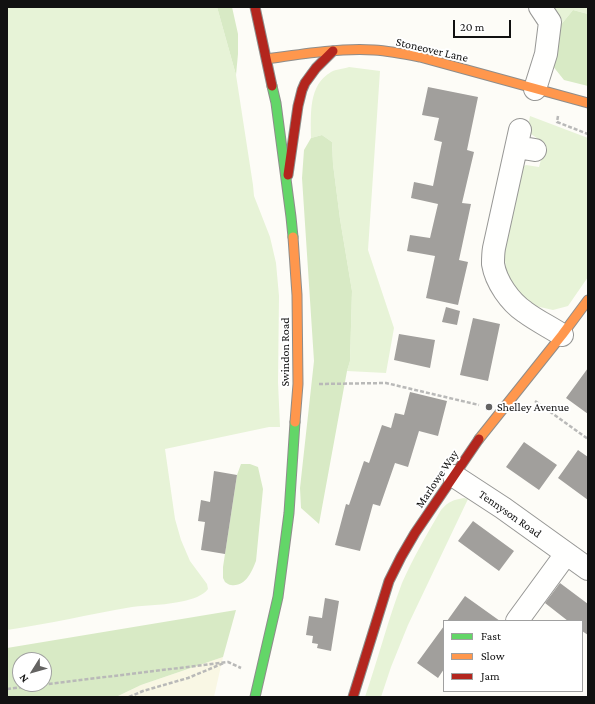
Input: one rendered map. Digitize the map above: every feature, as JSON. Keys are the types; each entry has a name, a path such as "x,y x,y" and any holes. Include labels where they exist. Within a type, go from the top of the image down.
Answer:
{"street":[{"name":"Swindon Road","path":"255,7 276,103 291,217 297,295 298,384 289,513 278,597 255,697"},
{"path":"535,89 546,54 550,22 540,7"},
{"name":"Stoneover Lane","path":"267,59 333,51 375,50 420,57 588,103"},
{"path":"287,186 298,106 302,90 305,82 316,68 333,51"},
{"path":"524,142 494,248 493,264 502,287 518,307 562,335"},
{"name":"Marlowe Way","path":"352,697 389,581 415,533 483,433 562,335 588,300"},
{"name":"Tennyson Road","path":"454,476 503,508 588,569"},
{"path":"518,620 566,554"}],"path":[{"path":"298,384 386,383 501,410"},
{"path":"518,389 588,439"},
{"path":"7,689 228,662 188,678 143,691 129,697"}],"shaded area":[{"path":"223,657 214,697 116,697 141,685"}],"green space":[{"path":"7,7 217,7 236,75 254,196 270,237 276,263 279,296 278,382 280,427 269,427 165,449 175,519 181,540 190,561 207,584 208,589 203,594 184,601 132,607 7,630"},
{"path":"217,7 232,7 238,34 236,75"},
{"path":"553,7 588,7 588,14 573,10 555,32"},
{"path":"573,10 588,14 588,86 564,80 552,65 555,32"},
{"path":"349,67 380,71 368,250 394,328 386,373 347,371 350,361 352,291 340,219 333,164 332,142 322,135 311,138 312,101 318,85 331,72"},
{"path":"530,116 588,138 588,277 568,306 553,310 531,305 515,290 506,272 504,248 522,167 526,165 539,167 545,144 531,134 528,126"},
{"path":"322,135 332,142 333,164 340,219 352,291 350,361 319,524 301,508 300,488 314,361 302,178 304,150 311,138"},
{"path":"241,464 250,464 258,467 263,489 256,561 248,578 241,584 231,585 225,582 223,578 223,567 237,475"},
{"path":"464,498 468,499 408,625 381,697 365,697 397,597 411,564 441,510 451,501"},
{"path":"236,610 223,657 141,685 116,697 7,697 7,648"}],"building":[{"path":"428,87 478,97 467,150 474,152 462,203 471,204 459,260 468,262 458,305 426,298 435,256 407,251 410,235 430,238 438,204 411,198 414,182 433,186 442,142 434,140 439,118 422,115"},
{"path":"446,307 460,311 457,325 442,322"},
{"path":"473,318 500,324 488,381 460,375"},
{"path":"399,334 435,340 430,368 394,360"},
{"path":"588,368 588,414 566,398"},
{"path":"410,392 447,401 438,436 419,431 408,467 395,463 380,506 373,504 360,551 335,545 346,504 349,505 364,461 369,463 382,425 391,428 395,413 404,415"},
{"path":"524,442 557,465 539,490 506,467"},
{"path":"578,450 588,457 588,500 558,478"},
{"path":"214,471 237,475 225,554 201,550 205,522 198,521 201,500 210,502"},
{"path":"473,521 514,551 499,571 458,541"},
{"path":"560,583 588,604 588,635 583,632 583,620 567,620 545,603"},
{"path":"465,596 499,620 448,620"},
{"path":"325,598 339,601 331,651 317,648 318,644 312,643 313,636 306,635 309,616 322,618"},
{"path":"443,627 443,670 438,678 417,663"}],"traffic: fast":[{"path":"272,86 276,103 293,237"},
{"path":"255,697 278,597 289,513 295,422"}],"traffic: slow":[{"path":"267,59 347,50 392,52 420,57 588,103"},
{"path":"293,237 297,295 298,384 295,422"},
{"path":"479,439 588,300"}],"traffic: jam":[{"path":"255,7 272,86"},
{"path":"288,175 298,106 302,90 305,83 316,68 333,51"},
{"path":"353,697 389,581 415,533 479,439"}],"place":[{"name":"Shelley Avenue","path":"489,407"}]}
